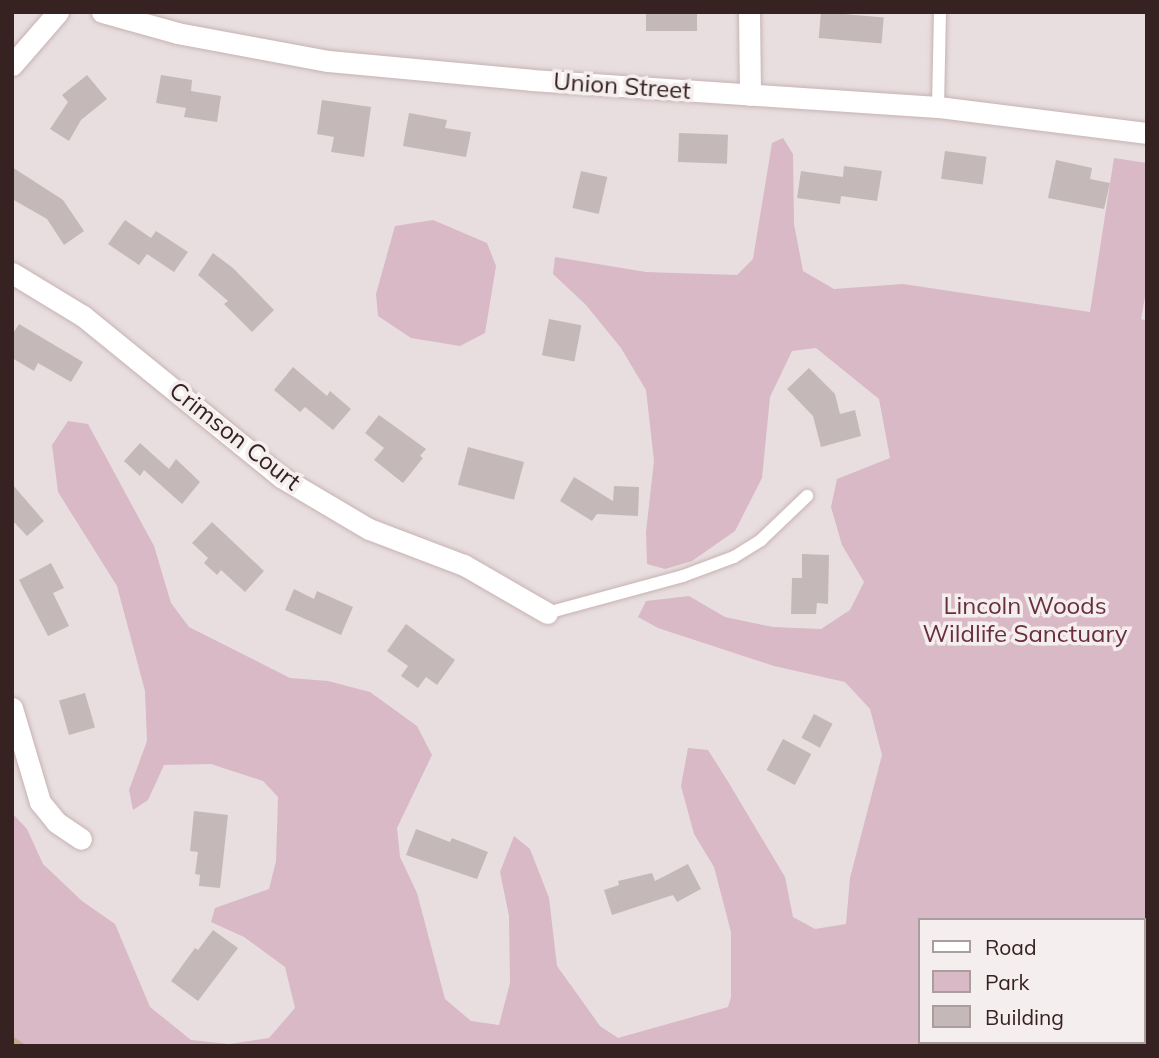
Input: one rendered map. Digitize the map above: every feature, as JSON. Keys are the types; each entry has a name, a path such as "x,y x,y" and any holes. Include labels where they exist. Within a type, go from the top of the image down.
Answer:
{"main road":[{"path":"12,65 58,12"},
{"name":"Union Street","path":"102,12 177,33 328,61 531,80 938,107 1147,133"},
{"path":"749,12 750,95"},
{"name":"Crimson Court","path":"12,273 83,316 281,477 369,529 464,565 547,613"},
{"path":"12,708 40,802 56,822 81,839"}],"lane":[{"path":"938,107 940,12"},
{"path":"547,613 683,576 734,557 761,540 807,496"}],"green space":[{"name":"Lincoln Woods Wildlife Sanctuary","path":"783,138 793,154 794,224 803,271 834,289 903,284 1090,312 1114,158 1147,163 1147,286 1141,319 1147,321 1147,1046 12,1046 12,813 27,829 43,864 82,901 115,924 150,1007 191,1040 229,1044 269,1038 295,1008 285,967 244,937 211,922 215,908 269,889 276,861 278,797 263,781 211,764 164,765 148,800 133,810 129,790 147,741 145,691 117,586 58,492 52,445 68,421 88,424 154,546 171,603 189,627 290,678 328,681 370,692 417,726 432,755 397,828 400,857 417,893 445,999 471,1021 499,1025 510,983 509,916 500,872 514,836 530,849 549,898 557,966 600,1026 618,1038 728,1007 731,997 731,932 714,867 694,834 681,786 688,748 708,750 727,780 785,877 793,917 815,929 846,924 850,878 882,755 870,709 845,682 774,666 658,628 638,617 646,601 689,596 725,617 773,627 821,629 850,610 864,582 842,545 831,507 837,479 890,458 879,399 816,348 792,351 770,397 762,478 735,531 692,561 665,569 647,564 646,532 654,461 646,390 621,348 586,305 553,274 555,257 646,272 737,275 753,259 772,143"},
{"path":"433,220 487,243 496,266 485,333 460,346 411,338 378,316 376,294 395,226"}],"building":[{"path":"646,12 697,12 697,31 646,31"},
{"path":"821,12 884,17 881,43 819,38"},
{"path":"87,75 107,99 81,120 69,141 50,129 68,102 62,95"},
{"path":"161,75 192,80 191,91 221,96 217,122 184,117 186,108 156,103"},
{"path":"322,100 371,107 364,157 331,152 334,137 317,134"},
{"path":"409,113 447,120 445,128 471,132 466,157 403,146"},
{"path":"679,133 728,135 727,164 678,162"},
{"path":"945,151 987,157 983,185 941,179"},
{"path":"1056,160 1092,168 1090,179 1110,183 1104,209 1048,198"},
{"path":"844,166 882,171 877,201 841,196 840,204 797,198 801,171 843,177"},
{"path":"12,167 63,200 84,231 64,245 47,219 12,199"},
{"path":"581,171 607,177 599,214 572,208"},
{"path":"125,220 151,238 156,231 188,252 174,272 147,254 139,265 108,244"},
{"path":"213,253 233,268 274,310 252,332 224,304 228,301 198,275"},
{"path":"549,319 581,325 574,362 542,355"},
{"path":"19,324 83,362 71,382 38,363 34,371 12,358 12,335"},
{"path":"293,367 327,396 330,391 351,409 333,430 305,407 300,412 274,390"},
{"path":"809,368 835,394 840,414 855,410 861,436 821,447 813,416 787,389"},
{"path":"379,415 426,449 420,456 423,458 403,483 374,460 384,448 365,433"},
{"path":"140,443 169,469 176,459 200,482 182,504 144,470 140,476 124,461"},
{"path":"468,447 524,462 514,500 458,485"},
{"path":"574,477 613,501 614,486 639,487 638,516 597,514 592,521 560,501"},
{"path":"12,484 44,521 27,536 12,520"},
{"path":"212,522 264,571 245,592 221,570 217,575 204,563 208,558 192,543"},
{"path":"802,554 829,555 828,604 817,603 816,614 791,614 792,578 802,578"},
{"path":"51,563 64,588 53,593 69,626 48,636 19,580"},
{"path":"294,589 314,599 317,591 353,607 341,635 285,610"},
{"path":"406,624 455,660 437,685 426,677 418,688 401,676 408,666 387,651"},
{"path":"85,693 95,728 69,735 59,700"},
{"path":"814,714 833,724 820,748 801,738"},
{"path":"783,739 811,754 795,785 767,770"},
{"path":"194,811 228,815 220,888 199,886 200,875 195,874 198,852 190,851"},
{"path":"416,829 450,842 452,838 488,852 477,879 406,855"},
{"path":"688,864 701,889 677,902 673,895 612,915 604,890 619,885 618,881 652,873 655,881"},
{"path":"213,930 238,948 198,1001 171,981 195,948 198,950"}],"waterway":[{"path":"12,1040 21,1046"}]}
